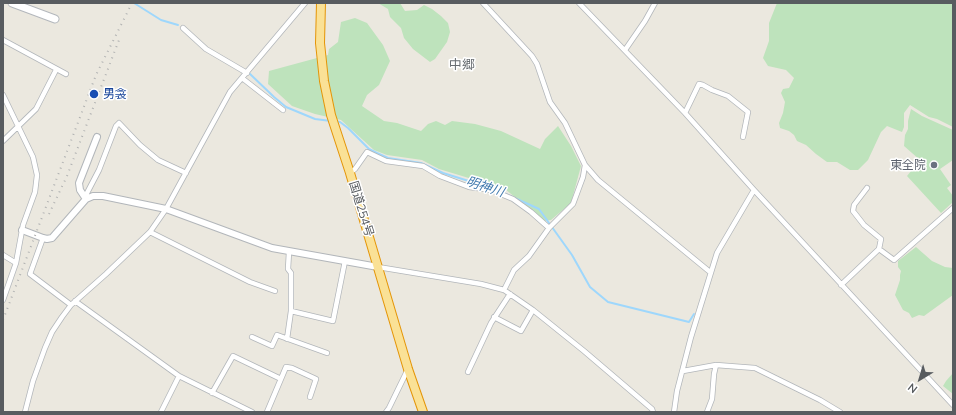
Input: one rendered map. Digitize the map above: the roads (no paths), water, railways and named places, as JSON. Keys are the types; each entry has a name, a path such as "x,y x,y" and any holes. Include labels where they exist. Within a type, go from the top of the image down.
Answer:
{"highway":[{"name":"国道254号","path":"321,3 320,43 327,98 408,369 423,412"}],"main road":[{"path":"12,3 55,19"}],"street":[{"path":"25,412 33,381 52,332 71,305 150,232 166,209 186,174 230,92 305,3"},
{"path":"483,3 532,56 537,64 550,102 565,124 585,165 598,180 710,272"},
{"path":"579,3 585,5 953,405"},
{"path":"625,50 645,21 655,3"},
{"path":"184,28 206,49 247,73"},
{"path":"3,40 56,70 66,74"},
{"path":"3,141 36,109 56,70"},
{"path":"242,78 283,110"},
{"path":"685,113 699,84 703,84 712,90 728,96 748,112 743,137"},
{"path":"3,95 33,157 37,175 35,192 23,225 16,263 3,300"},
{"path":"86,199 87,193 99,170 116,126 119,123 140,145 158,160 186,174"},
{"path":"86,199 80,190 79,183 97,137"},
{"path":"350,173 367,152 386,160 423,166 440,176 469,187 491,190 513,199 552,226"},
{"path":"504,290 514,270 530,256 552,226 573,204 585,165"},
{"path":"841,284 878,249 882,239 864,225 856,217 854,211 854,205 867,188"},
{"path":"674,412 677,391 710,272 717,253 754,190"},
{"path":"22,230 47,239 54,236 86,199 93,196 103,196 166,209 272,248 289,252 481,284 504,290 533,310 584,351 653,412"},
{"path":"878,249 894,260 953,208"},
{"path":"150,232 250,282 275,291"},
{"path":"43,238 30,274 71,305"},
{"path":"287,339 291,311 291,284 288,269 289,252"},
{"path":"3,255 16,263"},
{"path":"291,311 333,321 345,261"},
{"path":"468,372 494,318 510,294"},
{"path":"75,301 179,376 252,412"},
{"path":"494,318 521,332 533,310"},
{"path":"252,337 272,346 277,335 327,354"},
{"path":"212,393 232,356 281,379"},
{"path":"683,371 716,365 755,368 820,400 840,412"},
{"path":"707,412 712,398 716,365"},
{"path":"267,412 286,367 292,368 316,379 310,397"},
{"path":"386,412 390,408 408,369"},
{"path":"161,412 179,376"}],"waterway":[{"name":"明神川","path":"134,3 161,20 178,25"},
{"name":"明神川","path":"249,73 286,107 315,119 331,121"},
{"name":"明神川","path":"335,121 340,122 348,128 369,149 388,158 421,163 443,173 491,188"},
{"name":"明神川","path":"497,190 539,209 572,255 590,287 608,302 689,322 694,314"}],"railway":[{"path":"3,320 96,75 132,3"},
{"path":"49,214 67,176 119,40"}],"place":[{"name":"男衾","path":"94,94"},
{"name":"東全院","path":"934,165"}],"district":[{"name":"中郷","path":"462,65"}]}
